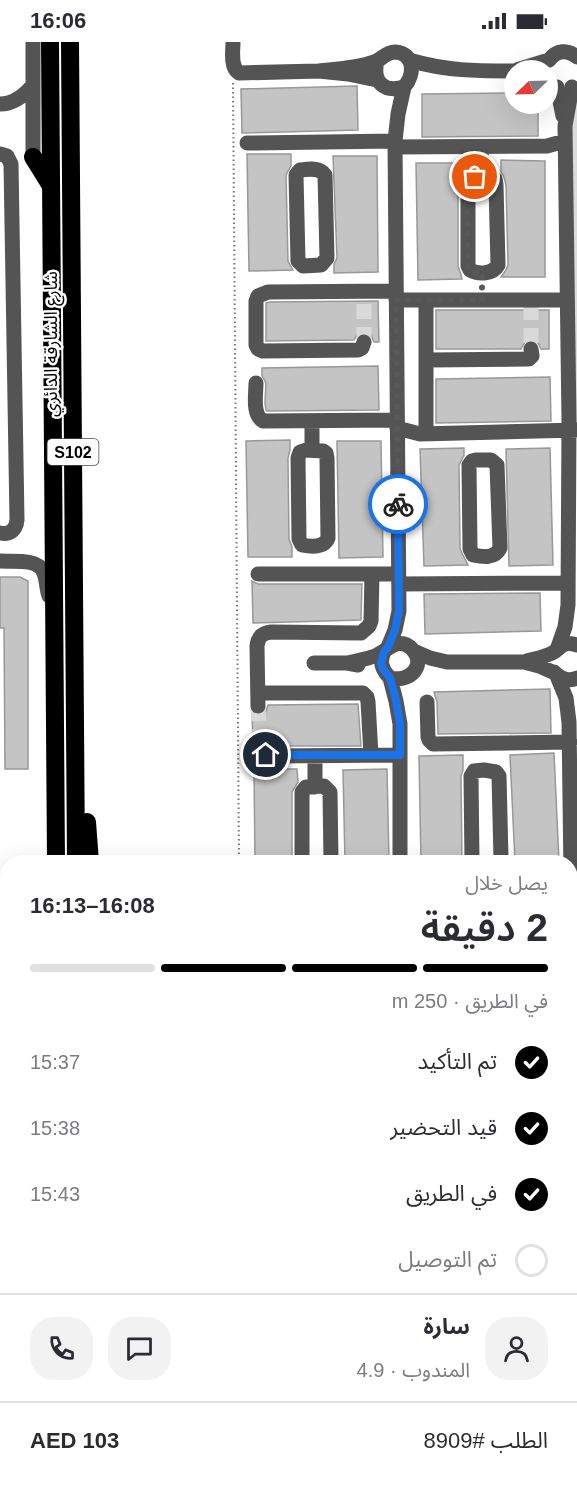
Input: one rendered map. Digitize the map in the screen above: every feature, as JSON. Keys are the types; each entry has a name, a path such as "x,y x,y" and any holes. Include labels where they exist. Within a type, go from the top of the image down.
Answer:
{"highway":[{"name":"شارع الشارقة الدائري","path":"50,42 56,855"},
{"name":"شارع الشارقة الدائري","path":"70,42 76,855"},
{"path":"33,157 52,188"},
{"path":"75,712 89,855"}],"street":[{"path":"33,42 33,157"},
{"path":"233,42 234,68 243,73 319,71 348,74 392,89 432,75 458,70"},
{"path":"573,855 572,748 566,698 551,659 565,627 568,605 573,426 567,300 565,134 559,75 561,52 572,53 574,51"},
{"path":"319,71 384,52 405,53 433,67 504,71"},
{"path":"384,52 376,74 381,84 395,144"},
{"path":"400,855 400,724 396,700 381,663 395,630 399,611 395,144 398,114 412,72 405,53"},
{"path":"3,104 22,97 33,86"},
{"path":"3,104 23,112 33,127"},
{"path":"248,143 547,146 565,134"},
{"path":"310,142 310,169"},
{"path":"481,147 482,177"},
{"path":"0,154 7,156 11,164 17,520 14,530 2,534 2,561 31,562 39,566 44,573 48,594 55,604"},
{"path":"310,169 321,171 325,175 327,258 321,265 312,266 301,265 297,259 296,175 300,170 310,169"},
{"path":"472,177 493,177 496,182 498,265 492,272 482,272 472,272 468,268 467,185 472,177"},
{"path":"312,266 312,291"},
{"path":"482,272 482,300"},
{"path":"364,342 362,348 358,350 262,351 258,349 255,340 255,306 258,296 268,292 312,291 396,295 426,300 531,302 567,300"},
{"path":"426,300 426,434"},
{"path":"426,360 529,359 531,349"},
{"path":"256,383 256,413 260,419 267,421 397,424 412,433 426,434 482,433 573,426"},
{"path":"312,421 312,450"},
{"path":"482,433 482,460"},
{"path":"312,450 323,451 327,455 328,538 325,544 312,546 302,545 299,539 298,458 300,452 312,450"},
{"path":"472,460 491,460 497,465 500,548 494,556 484,556 473,555 470,549 469,465 472,460"},
{"path":"312,546 313,574"},
{"path":"484,556 484,584"},
{"path":"258,574 372,574 398,579 484,584 568,583"},
{"path":"371,755 368,702 363,693 258,699 257,663 258,640 266,633 356,634 366,631 371,621 372,574"},
{"path":"568,605 577,638"},
{"path":"399,611 417,663 411,676 400,724"},
{"path":"348,663 366,659 399,643 430,658 447,662 524,662 540,666 568,680 577,678"},
{"path":"524,662 556,650 563,644 577,645"},
{"path":"314,663 348,663 403,680 429,667 447,662"},
{"path":"569,722 577,685"},
{"path":"427,702 428,737 430,742 436,745 484,744 572,748"},
{"path":"484,744 484,770"},
{"path":"261,750 270,756 400,755"},
{"path":"315,756 315,787"},
{"path":"472,855 471,776 474,771 484,770 495,772 499,776 500,855"},
{"path":"302,855 301,795 306,787 326,787 330,792 331,855"}],"path":[{"path":"236,71 233,88 238,855"}],"shaded area":[{"path":"572,87 577,88 577,422 569,421"}],"building":[{"path":"357,86 358,130 242,133 241,89"},
{"path":"504,93 504,114 538,114 538,136 422,137 422,94"},
{"path":"247,154 291,154 291,166 286,175 288,261 293,270 249,271"},
{"path":"333,156 377,156 378,272 334,273 337,258"},
{"path":"501,160 545,161 545,277 501,277 508,265 506,185 501,172"},
{"path":"416,163 460,163 458,266 462,279 418,280"},
{"path":"378,301 379,342 374,342 371,335 363,332 354,340 266,341 266,303"},
{"path":"436,310 549,310 549,349 541,349 538,343 530,339 521,349 436,349"},
{"path":"378,366 379,410 266,410 266,383 262,376 262,368"},
{"path":"550,377 551,421 436,423 436,379"},
{"path":"290,440 288,458 289,539 292,557 248,557 246,441"},
{"path":"337,441 381,441 383,557 339,558"},
{"path":"464,448 464,455 459,465 460,549 468,565 424,566 420,449"},
{"path":"550,448 553,565 509,566 506,449"},
{"path":"0,577 20,577 28,581 28,769 5,769 4,628 0,628"},
{"path":"252,581 258,584 362,584 361,620 253,623"},
{"path":"540,593 541,631 425,634 424,594"},
{"path":"550,689 551,733 438,734 437,702 434,692"},
{"path":"358,704 361,746 272,746 261,740 253,745 252,713 262,715 268,705"},
{"path":"554,753 559,855 515,855 510,755"},
{"path":"463,755 462,855 421,855 419,756"},
{"path":"254,769 297,769 298,782 292,792 292,855 255,855"},
{"path":"387,769 389,855 345,855 343,770"}],"tunnel":[{"path":"364,298 364,342"},
{"path":"531,305 531,349"},
{"path":"258,706 261,750"}],"way so far":[{"path":"398,504 396,300 482,300 482,272 474,273 468,268 467,185 472,177 475,177"}],"route":[{"path":"266,755 400,755 400,724 396,700 390,678 381,663 381,657 392,639 399,611 398,504"}]}
